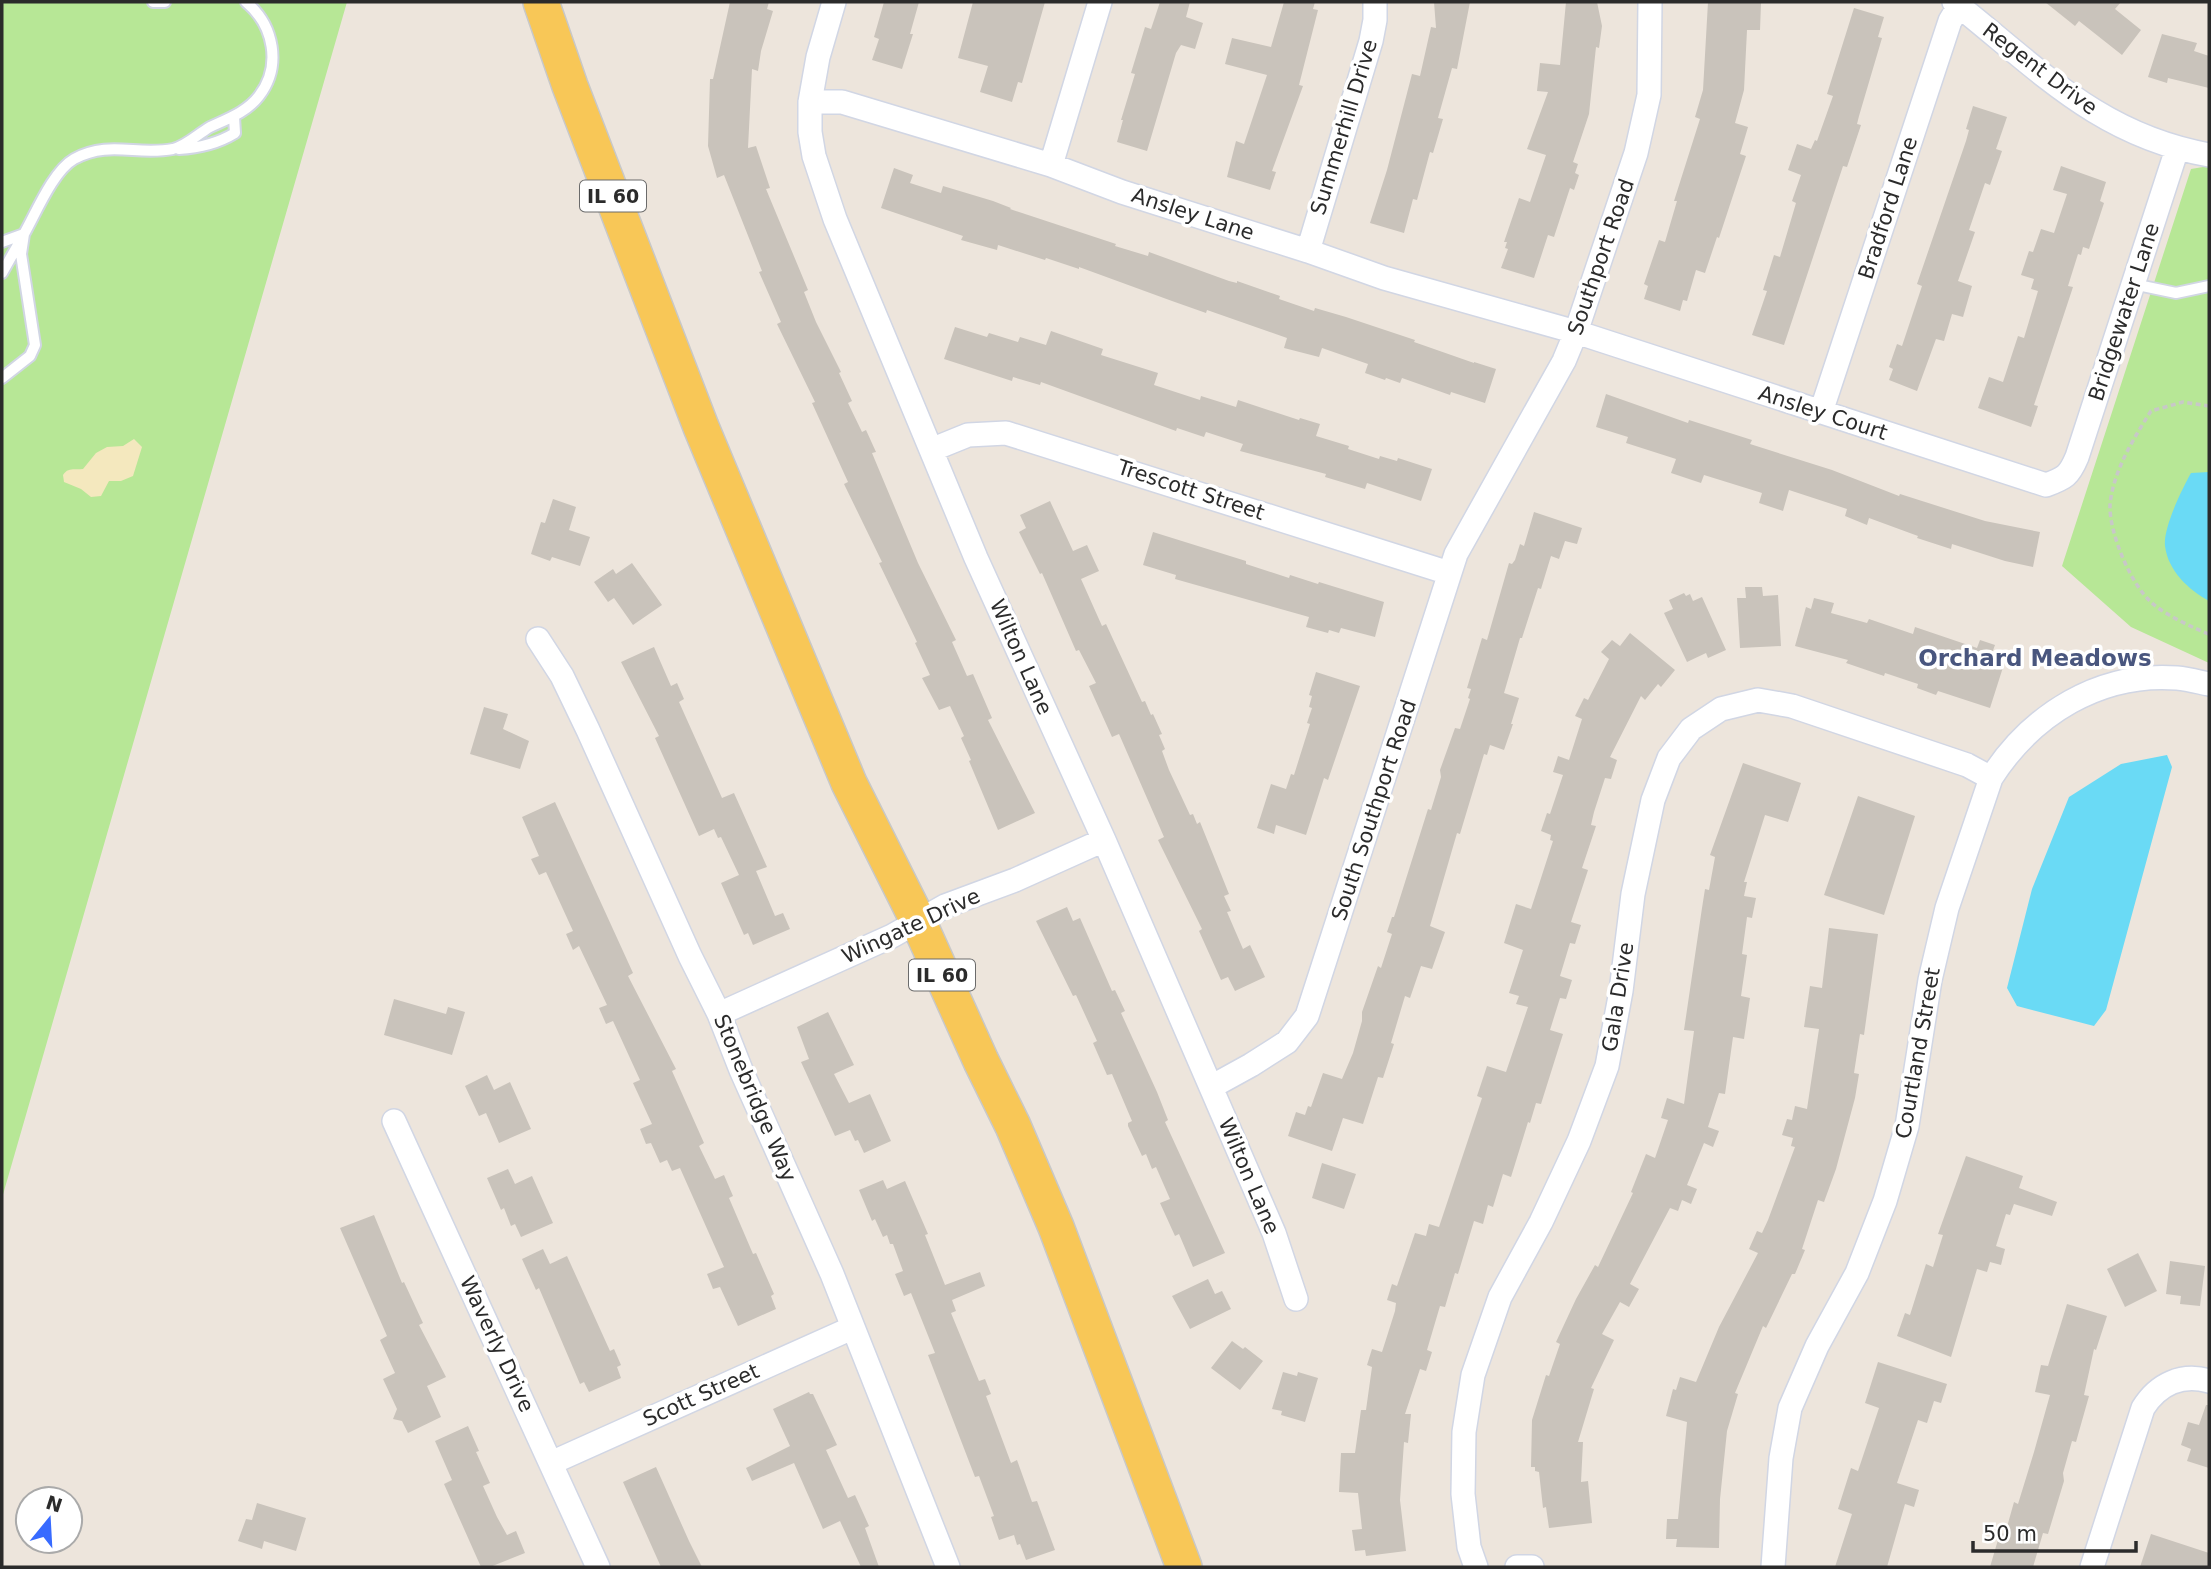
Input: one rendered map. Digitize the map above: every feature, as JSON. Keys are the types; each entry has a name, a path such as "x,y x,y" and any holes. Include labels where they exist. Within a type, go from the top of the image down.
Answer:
{"main road":[{"name":"IL 60","path":"541,2 570,86 701,427 849,783 918,921 1013,1126 1056,1227 1184,1567"}],"street":[{"name":"Wilton Lane","path":"834,2 818,57 810,102 810,132 814,156 835,219 976,558 1104,841 1274,1233 1296,1299"},
{"path":"1051,165 1100,2"},
{"name":"Summerhill Drive","path":"1308,251 1371,41 1375,2"},
{"name":"Southport Road","path":"1489,494 1564,362 1636,153 1649,95 1650,2"},
{"name":"Regent Drive","path":"1956,4 2085,106 2134,134 2177,149 2209,155"},
{"name":"Bradford Lane","path":"1821,412 1956,4"},
{"name":"Ansley Lane","path":"810,102 842,102 1051,165 1122,192 1431,293 1526,316 1576,332"},
{"name":"Bridgewater Lane","path":"2070,474 2177,149"},
{"name":"Ansley Court","path":"1576,332 2046,485 2062,480 2070,474"},
{"name":"Trescott Street","path":"931,450 968,435 1006,433 1449,573"},
{"name":"South Southport Road","path":"1211,1087 1287,1042 1307,1016 1449,573 1456,554 1489,494"},
{"name":"Stonebridge Way","path":"538,639 562,676 719,1014 741,1070 832,1274 948,1567"},
{"name":"Courtland Street","path":"1773,1567 1781,1458 1790,1408 1817,1346 1857,1273 1885,1201 1907,1126 1930,980 1947,908 1992,778 2004,759 2034,727 2061,707 2097,688 2136,680 2177,678 2209,684"},
{"name":"Gala Drive","path":"1476,1567 1469,1547 1463,1494 1464,1432 1473,1375 1500,1297 1541,1222 1580,1141 1607,1066 1621,991 1633,894 1653,800 1669,758 1691,729 1721,709 1758,700 1791,706 1942,756 1992,778"},
{"name":"Wingate Drive","path":"719,1014 892,936 945,906 1015,880 1104,841"},
{"name":"Waverly Drive","path":"394,1121 598,1567"},
{"name":"Scott Street","path":"551,1463 852,1328"},
{"path":"2092,1567 2143,1408 2169,1381 2197,1377 2209,1381"},
{"path":"1517,1567 1532,1567"}],"lane":[{"path":"153,2 165,2"},
{"path":"176,149 209,128 234,117 258,97 270,76 274,50 267,26 257,10 246,2"},
{"path":"2,273 52,184 71,161 93,150 107,148 198,148 223,141 235,133 234,117"},
{"path":"2,242 24,234"},
{"path":"2,378 30,356 35,345 21,254 24,234"},
{"path":"2133,284 2176,293 2209,286"}],"path":[{"path":"2209,406 2183,402 2151,411 2130,445 2110,506 2115,537 2126,568 2152,604 2209,634"}],"green space":[{"path":"2,2 347,2 2,1198"},
{"path":"2209,166 2209,663 2131,627 2062,566 2191,169"}],"sand":[{"path":"134,439 142,447 133,476 121,481 109,481 101,496 91,497 81,489 64,482 63,475 67,471 83,469 96,453 107,447 123,446"}],"water":[{"path":"2209,472 2209,601 2181,579 2170,564 2165,538 2178,498 2191,473"},
{"path":"2167,755 2172,767 2106,1010 2094,1026 2017,1006 2007,988 2032,889 2069,797 2121,764"}],"building":[{"path":"730,2 769,2 767,9 773,11 758,71 752,69 748,148 756,146 770,188 766,189 808,290 804,292 816,322 841,372 839,373 852,401 848,403 862,432 866,430 876,452 872,453 918,563 956,640 952,642 967,676 973,674 992,718 988,720 1035,813 998,830 969,761 971,760 961,738 964,736 950,706 939,710 922,678 930,675 915,643 917,642 844,484 848,482 812,403 815,402 777,324 781,322 759,272 762,271 724,175 717,178 708,146 710,79 713,79"},
{"path":"884,2 919,2 902,69 872,60 879,39 874,37"},
{"path":"973,2 1045,2 1022,83 1018,82 1012,102 980,92 988,66 958,58"},
{"path":"1160,2 1190,2 1186,17 1203,23 1195,49 1181,45 1176,53 1147,151 1117,142 1135,74 1131,73 1145,27 1151,29"},
{"path":"1284,2 1315,2 1313,9 1318,10 1299,85 1303,86 1272,171 1276,172 1270,190 1227,177 1236,141 1244,144 1267,75 1225,64 1232,38 1271,47"},
{"path":"1434,2 1470,2 1457,69 1452,68 1438,118 1443,119 1433,153 1430,152 1417,200 1413,199 1404,233 1370,223 1412,74 1420,76 1431,27 1436,28"},
{"path":"1566,2 1597,2 1602,26 1599,48 1596,47 1589,114 1573,162 1578,164 1575,173 1579,175 1574,190 1570,188 1554,237 1548,235 1534,278 1501,268 1508,249 1505,248 1507,242 1504,242 1519,198 1530,202 1546,155 1527,149 1548,92 1537,91 1540,63 1560,65"},
{"path":"1708,2 1761,3 1760,30 1747,30 1744,90 1735,123 1748,127 1740,154 1746,156 1705,273 1696,270 1687,301 1683,300 1680,311 1644,299 1648,286 1644,284 1659,240 1665,242 1677,201 1674,201 1700,119 1695,117 1703,90"},
{"path":"2045,2 2121,2 2115,9 2141,30 2122,55 2079,21 2075,26"},
{"path":"1854,8 1884,17 1878,37 1882,38 1857,124 1861,125 1847,167 1843,166 1784,345 1752,335 1767,291 1763,290 1774,255 1780,257 1796,203 1792,201 1801,175 1788,170 1797,144 1811,149 1815,140 1817,141 1833,96 1827,94"},
{"path":"2162,34 2197,43 2194,51 2209,56 2209,88 2168,78 2167,83 2148,77"},
{"path":"1973,106 2007,117 1996,149 2002,151 1990,185 1985,183 1969,230 1975,232 1958,281 1972,286 1963,317 1952,314 1944,341 1936,339 1917,391 1889,380 1893,369 1889,367 1897,344 1902,346 1922,286 1917,284 1966,141 1969,130 1966,129"},
{"path":"2061,166 2106,182 2100,201 2104,203 2089,249 2083,247 2081,255 2078,254 2068,286 2073,287 2034,405 2038,406 2031,427 1978,408 1989,377 2003,382 2018,336 2024,338 2038,291 2031,289 2034,279 2021,275 2029,251 2033,252 2041,229 2054,233 2067,194 2053,190"},
{"path":"894,168 913,175 910,183 941,193 943,186 993,201 1116,244 1115,246 1148,256 1149,252 1280,296 1279,299 1314,311 1315,308 1346,317 1496,369 1485,403 1451,392 1450,395 1402,378 1400,383 1386,378 1385,380 1365,373 1368,364 1322,348 1319,357 1284,348 1287,338 1207,310 1206,313 1079,267 1046,258 1045,260 998,245 997,250 961,240 963,236 881,208"},
{"path":"955,327 987,337 989,333 1018,342 1020,337 1046,345 1051,331 1103,349 1101,355 1158,373 1154,385 1200,400 1201,396 1236,407 1238,400 1320,424 1316,436 1349,446 1348,449 1379,459 1380,456 1397,461 1398,458 1432,469 1421,501 1367,483 1365,489 1325,477 1326,474 1240,451 1243,444 1206,432 1204,437 1177,428 1176,431 1041,382 1040,385 1013,377 1012,381 944,359"},
{"path":"1606,394 1688,423 1689,420 1752,440 1750,444 1832,470 1899,496 1900,494 1985,521 2040,532 2033,567 1952,544 1951,549 1869,518 1867,525 1845,516 1847,509 1789,490 1783,511 1759,503 1762,493 1704,475 1701,483 1671,473 1676,459 1626,443 1628,437 1596,427"},
{"path":"553,499 576,507 569,530 590,537 580,566 552,557 550,561 531,554 541,522 545,523"},
{"path":"1050,501 1073,551 1087,545 1099,571 1081,579 1102,626 1106,624 1142,702 1145,701 1151,715 1153,714 1162,734 1159,735 1165,749 1162,751 1169,770 1190,815 1193,814 1197,824 1200,822 1229,894 1224,896 1231,911 1227,912 1243,949 1250,945 1265,977 1235,991 1228,977 1221,980 1199,931 1202,929 1158,840 1164,837 1119,734 1112,737 1089,686 1096,683 1079,650 1076,651 1042,573 1040,574 1019,532 1026,528 1020,515"},
{"path":"1534,512 1582,528 1577,544 1565,541 1559,559 1551,556 1541,589 1538,588 1520,638 1504,693 1519,698 1513,724 1504,750 1490,745 1487,755 1484,754 1460,834 1457,833 1430,926 1445,932 1432,969 1421,966 1410,998 1405,996 1383,1078 1378,1077 1363,1124 1343,1118 1332,1151 1288,1136 1296,1112 1305,1115 1308,1106 1311,1107 1323,1073 1342,1079 1353,1053 1362,1012 1392,934 1387,932 1428,809 1431,810 1441,777 1440,770 1455,728 1460,729 1470,699 1471,689 1467,688 1482,638 1487,640 1509,563 1512,564 1515,560 1520,544 1524,546"},
{"path":"1153,532 1246,561 1246,564 1289,578 1290,575 1318,584 1319,582 1384,602 1375,637 1341,628 1339,633 1329,630 1328,633 1306,627 1309,617 1175,579 1176,575 1143,565"},
{"path":"632,563 662,605 633,625 614,598 608,602 594,582 613,569 616,574"},
{"path":"1745,587 1762,587 1763,596 1778,595 1781,646 1740,648 1737,598 1746,598"},
{"path":"1684,593 1686,596 1690,594 1693,601 1702,597 1726,650 1708,658 1706,653 1687,662 1664,613 1673,609 1669,600"},
{"path":"1814,598 1834,603 1831,613 1867,623 1869,619 1913,634 1915,627 1977,648 1980,640 1995,645 1991,656 2005,661 1990,708 1938,691 1936,695 1917,688 1918,684 1885,673 1884,676 1846,663 1848,660 1795,646 1806,607 1811,609"},
{"path":"1630,633 1675,670 1661,687 1658,684 1645,700 1641,696 1610,757 1617,760 1611,779 1605,778 1594,812 1591,825 1596,826 1582,868 1588,870 1571,922 1581,925 1575,944 1570,943 1560,976 1572,980 1566,999 1560,998 1550,1030 1563,1034 1541,1104 1536,1103 1530,1123 1528,1122 1511,1177 1503,1174 1493,1207 1488,1205 1483,1224 1474,1221 1445,1307 1440,1306 1427,1350 1432,1352 1426,1371 1420,1369 1405,1414 1411,1414 1408,1443 1404,1442 1400,1500 1406,1551 1366,1556 1365,1550 1355,1551 1352,1530 1362,1529 1358,1493 1339,1492 1341,1453 1355,1453 1361,1410 1366,1410 1372,1367 1367,1365 1372,1349 1382,1352 1395,1311 1396,1303 1387,1300 1392,1284 1397,1286 1415,1233 1426,1236 1429,1224 1439,1227 1482,1098 1477,1096 1487,1066 1506,1072 1528,1007 1516,1004 1519,996 1509,993 1523,950 1504,943 1516,904 1531,909 1553,841 1550,840 1551,835 1541,831 1547,813 1550,814 1563,775 1553,772 1558,756 1569,760 1582,719 1575,716 1584,698 1588,700 1609,659 1601,652 1612,640 1620,646"},
{"path":"654,647 671,686 677,683 684,699 679,702 722,798 734,793 767,867 756,871 775,916 783,913 790,929 753,945 748,933 744,935 721,883 739,875 721,837 718,838 714,829 699,836 655,738 659,736 621,662"},
{"path":"1316,672 1360,686 1328,780 1324,778 1306,835 1276,825 1274,834 1257,828 1271,784 1286,789 1291,774 1294,775 1310,724 1307,723 1312,708 1309,707 1312,696 1309,695"},
{"path":"484,707 508,714 503,729 529,741 520,769 470,754"},
{"path":"1743,763 1801,783 1788,822 1765,815 1744,882 1747,882 1744,896 1756,898 1752,918 1747,917 1742,954 1747,955 1741,996 1750,998 1744,1039 1733,1037 1725,1094 1719,1093 1708,1127 1719,1131 1713,1147 1704,1143 1687,1185 1697,1189 1691,1204 1682,1200 1678,1211 1670,1208 1630,1284 1639,1289 1629,1307 1620,1302 1602,1334 1614,1340 1591,1388 1594,1389 1578,1442 1583,1442 1581,1482 1588,1481 1592,1523 1549,1528 1546,1507 1543,1508 1539,1472 1535,1471 1535,1467 1531,1467 1532,1420 1546,1375 1549,1376 1560,1344 1556,1342 1576,1299 1595,1265 1598,1267 1633,1193 1631,1192 1646,1154 1655,1158 1668,1120 1661,1118 1667,1098 1684,1104 1694,1031 1684,1030 1705,889 1709,890 1715,857 1710,855"},
{"path":"1858,796 1915,816 1884,915 1824,895"},
{"path":"555,802 633,973 628,976 676,1069 672,1071 704,1143 699,1146 715,1179 724,1175 733,1196 729,1198 774,1294 771,1296 776,1309 738,1326 720,1287 713,1289 707,1274 724,1267 680,1168 672,1171 667,1160 660,1163 651,1143 646,1144 640,1129 652,1124 633,1083 640,1080 613,1021 606,1024 599,1008 607,1005 579,946 573,950 566,934 573,931 546,872 539,875 531,859 539,856 522,817"},
{"path":"1067,907 1073,921 1080,918 1112,991 1115,990 1125,1011 1121,1013 1157,1092 1168,1120 1165,1122 1225,1253 1193,1267 1179,1234 1175,1236 1160,1203 1170,1199 1156,1167 1152,1169 1146,1154 1142,1156 1128,1126 1132,1121 1112,1074 1107,1075 1093,1043 1097,1041 1076,995 1073,996 1036,921"},
{"path":"1829,928 1878,934 1864,1035 1860,1034 1854,1073 1859,1074 1855,1098 1836,1169 1824,1202 1818,1200 1802,1249 1805,1250 1766,1328 1763,1326 1735,1393 1738,1394 1727,1431 1720,1499 1719,1548 1676,1547 1677,1539 1666,1539 1667,1519 1678,1519 1687,1422 1666,1416 1673,1389 1676,1390 1680,1377 1696,1382 1719,1327 1758,1253 1749,1249 1757,1231 1762,1233 1768,1220 1795,1147 1791,1146 1793,1138 1782,1135 1787,1119 1792,1120 1795,1106 1807,1109 1819,1029 1804,1027 1810,986 1822,988"},
{"path":"394,999 446,1014 448,1007 465,1012 452,1055 384,1035"},
{"path":"828,1012 854,1065 834,1074 849,1103 870,1094 891,1141 864,1153 850,1130 835,1136 801,1062 809,1059 797,1027"},
{"path":"487,1075 494,1090 510,1082 531,1129 499,1143 486,1113 479,1116 465,1086"},
{"path":"1966,1156 2023,1176 2019,1188 2057,1202 2052,1216 2014,1204 2010,1215 2006,1214 1996,1246 2005,1249 2001,1265 1990,1262 1987,1272 1977,1269 1951,1357 1897,1336 1905,1313 1910,1315 1926,1264 1933,1267 1943,1235 1938,1234"},
{"path":"1322,1163 1356,1174 1344,1209 1312,1198"},
{"path":"508,1169 515,1184 532,1176 553,1223 521,1237 515,1224 511,1226 487,1178"},
{"path":"883,1180 887,1189 905,1181 928,1234 925,1235 945,1285 980,1272 985,1286 952,1300 956,1311 951,1313 979,1381 985,1379 991,1394 986,1396 1011,1463 1017,1460 1032,1502 1037,1501 1055,1550 1026,1560 1014,1535 999,1540 991,1517 994,1516 979,1476 975,1477 928,1355 935,1353 911,1293 904,1296 895,1274 903,1271 893,1244 890,1244 887,1235 883,1237 875,1219 872,1221 859,1190"},
{"path":"374,1215 402,1283 404,1282 423,1323 419,1325 446,1377 427,1386 441,1417 408,1433 402,1421 393,1419 397,1409 383,1379 395,1373 380,1340 387,1336 340,1228"},
{"path":"543,1249 550,1264 567,1256 610,1351 614,1349 621,1365 617,1367 621,1378 589,1392 584,1382 580,1384 539,1288 536,1290 522,1259"},
{"path":"2138,1253 2157,1291 2125,1307 2107,1269"},
{"path":"2170,1261 2205,1266 2200,1306 2180,1304 2181,1296 2166,1294"},
{"path":"1208,1279 1215,1294 1222,1291 1231,1309 1190,1329 1172,1296"},
{"path":"2067,1304 2107,1316 2096,1350 2094,1349 2084,1395 2089,1396 2076,1442 2072,1441 2063,1473 2064,1481 2048,1534 2043,1533 2033,1567 1990,1567 2000,1533 2005,1534 2014,1502 2018,1504 2034,1452 2050,1395 2035,1392 2041,1365 2048,1366"},
{"path":"1232,1341 1263,1361 1240,1390 1211,1368"},
{"path":"1878,1362 1947,1384 1941,1403 1934,1401 1927,1423 1918,1420 1897,1483 1919,1490 1914,1507 1905,1504 1887,1567 1835,1567 1852,1514 1838,1509 1851,1468 1858,1471 1879,1408 1865,1403"},
{"path":"1283,1372 1297,1376 1298,1372 1318,1378 1305,1422 1281,1415 1282,1411 1272,1409"},
{"path":"809,1392 813,1394 837,1445 826,1450 848,1498 855,1495 869,1526 865,1528 879,1567 861,1567 840,1521 823,1529 794,1463 752,1481 746,1468 790,1446 773,1409"},
{"path":"2206,1405 2209,1405 2209,1468 2187,1461 2191,1449 2181,1445 2188,1422 2199,1425"},
{"path":"468,1426 490,1483 483,1486 507,1535 516,1531 525,1553 490,1567 481,1567 444,1484 452,1480 435,1441"},
{"path":"656,1467 702,1567 661,1567 623,1482"},
{"path":"257,1503 306,1518 296,1551 264,1541 262,1549 238,1541 246,1519 252,1520"},
{"path":"2151,1534 2209,1553 2209,1567 2140,1567"}],"district":[{"name":"Orchard Meadows","path":"2035,658"}]}
